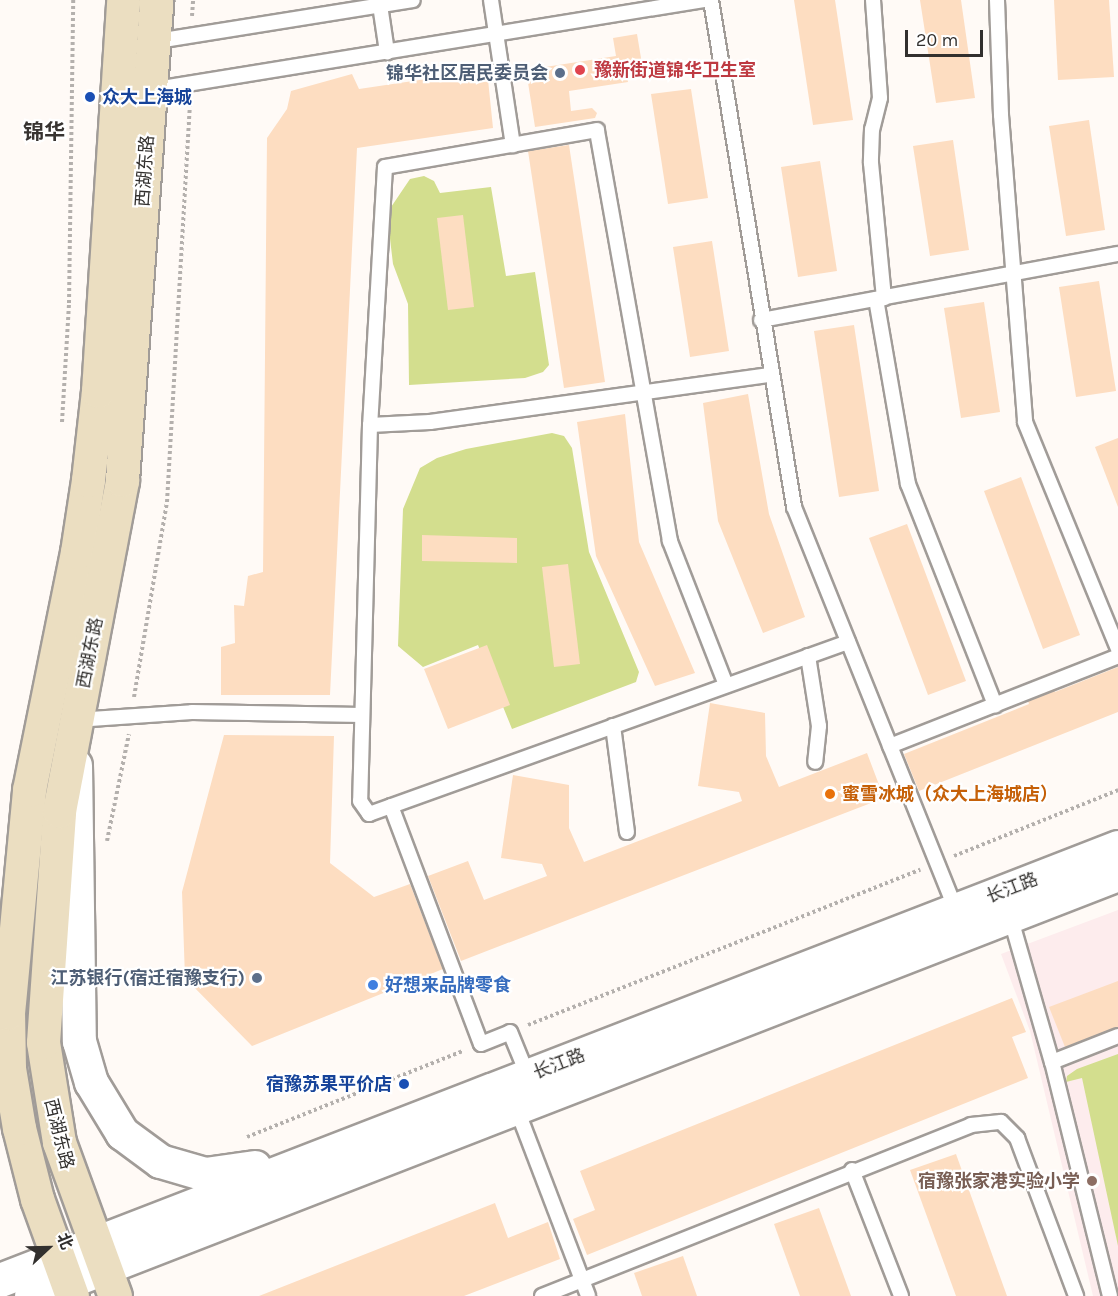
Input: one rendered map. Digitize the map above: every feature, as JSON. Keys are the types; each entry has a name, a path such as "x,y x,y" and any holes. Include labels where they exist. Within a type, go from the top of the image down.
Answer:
{"main road":[{"name":"西湖东路","path":"65,1279 19,1128 9,1068 8,1013 29,790 77,552 88,480 118,95 123,0"},
{"name":"西湖东路","path":"104,1270 59,1142 43,1042 59,811 122,480 155,41 156,0"},
{"path":"0,973 29,790"}],"street":[{"path":"76,724 80,1041 88,1074 112,1120 122,1133 160,1161 205,1174 245,1170 370,1137"},
{"name":"长江路","path":"0,1280 65,1279 104,1270 956,909 1118,847"},
{"name":"长江路","path":"104,1270 370,1137 522,1092 1010,916 1118,874"},
{"name":"长江路","path":"32,1296 65,1279"}],"lane":[{"path":"121,46 413,0"},
{"path":"491,0 513,145"},
{"path":"118,95 704,0"},
{"path":"711,0 770,375 794,507 956,909"},
{"path":"873,0 880,98 872,129 871,163 880,298 908,484 994,705"},
{"path":"997,0 1013,274 1028,435 1118,649"},
{"path":"380,5 387,52"},
{"path":"726,685 670,541 597,130 385,168 370,425 362,715 360,801 369,814 848,642"},
{"path":"761,320 1118,254"},
{"path":"370,425 430,423 770,375"},
{"path":"808,656 819,726 815,762"},
{"path":"890,746 1118,656"},
{"path":"76,724 192,712 362,715"},
{"path":"613,726 627,832"},
{"path":"391,806 481,1044 510,1032 522,1092 588,1296"},
{"path":"1010,916 1052,1062 1112,1293"},
{"path":"1052,1062 1118,1036"},
{"path":"542,1296 852,1170 971,1125 1001,1122 1017,1138 1076,1296"},
{"path":"852,1170 901,1296"}],"path":[{"path":"62,432 69,303 73,0"},
{"path":"510,1032 1118,790"}],"shaded area":[{"name":"宿豫张家港实验小学","path":"1118,910 1118,1296 1093,1296 1030,1031 1001,954"}],"green space":[{"path":"424,176 434,181 440,193 491,187 506,276 535,272 549,365 543,372 525,378 409,385 408,304 393,264 387,213 410,179"},
{"path":"552,433 564,436 572,448 589,552 639,672 636,682 512,729 478,645 423,667 398,646 403,509 420,468 437,458 466,449"},
{"path":"1118,1054 1118,1246 1082,1078 1066,1082 1067,1076 1077,1069"}],"building":[{"path":"794,0 835,0 853,120 813,125"},
{"path":"920,0 961,0 975,98 936,103"},
{"path":"1054,0 1109,0 1114,77 1058,80"},
{"path":"637,34 642,64 625,67 628,82 569,91 571,111 592,108 597,113 595,118 535,127 526,70 616,56 613,38"},
{"path":"487,70 493,128 357,148 330,695 221,695 221,647 235,643 234,605 244,606 248,576 263,572 267,138 287,109 291,91 352,74 359,89"},
{"path":"691,89 708,198 668,204 651,94"},
{"path":"1089,120 1105,230 1066,236 1049,126"},
{"path":"953,140 969,250 930,256 913,146"},
{"path":"569,145 605,382 564,388 528,151"},
{"path":"820,161 837,271 798,277 781,167"},
{"path":"463,215 474,307 448,310 437,218"},
{"path":"712,241 729,351 690,357 673,247"},
{"path":"1099,281 1116,391 1076,397 1059,287"},
{"path":"984,302 1000,412 961,418 944,308"},
{"path":"854,325 879,491 839,497 814,331"},
{"path":"748,394 769,514 805,617 763,633 718,521 703,403"},
{"path":"625,414 639,542 695,673 655,686 596,556 577,422"},
{"path":"1118,438 1118,507 1095,447"},
{"path":"1021,477 1080,635 1043,649 984,491"},
{"path":"907,524 966,681 928,695 869,538"},
{"path":"422,535 517,538 517,563 422,561"},
{"path":"568,564 580,664 554,667 542,567"},
{"path":"487,645 510,705 448,729 424,669"},
{"path":"1118,667 1118,712 919,791 904,754 1029,704 1026,695 1052,685 1055,692"},
{"path":"710,703 765,713 766,756 779,787 867,753 884,798 461,961 428,876 468,861 484,900 547,876 542,864 501,858 513,775 569,785 569,828 584,862 742,801 739,792 698,786"},
{"path":"224,735 334,736 330,863 374,897 410,884 443,969 252,1046 185,978 182,892"},
{"path":"1118,981 1118,1027 1065,1047 1049,1007"},
{"path":"1012,998 1026,1032 1012,1037 1028,1078 587,1255 573,1219 595,1210 580,1171"},
{"path":"956,1154 1007,1296 956,1296 910,1170"},
{"path":"495,1203 508,1238 548,1222 560,1259 464,1296 259,1296"},
{"path":"819,1208 851,1296 800,1296 774,1224"},
{"path":"683,1256 697,1296 642,1296 634,1273"}],"place":[{"name":"豫新街道锦华卫生室","path":"580,70"},
{"name":"锦华社区居民委员会","path":"560,73"},
{"name":"众大上海城","path":"90,97"},
{"name":"蜜雪冰城（众大上海城店）","path":"830,794"},
{"name":"江苏银行(宿迁宿豫支行)","path":"257,978"},
{"name":"好想来品牌零食","path":"373,985"},
{"name":"宿豫苏果平价店","path":"404,1084"},
{"name":"宿豫张家港实验小学","path":"1092,1181"}],"district":[{"name":"锦华","path":"44,132"}]}
